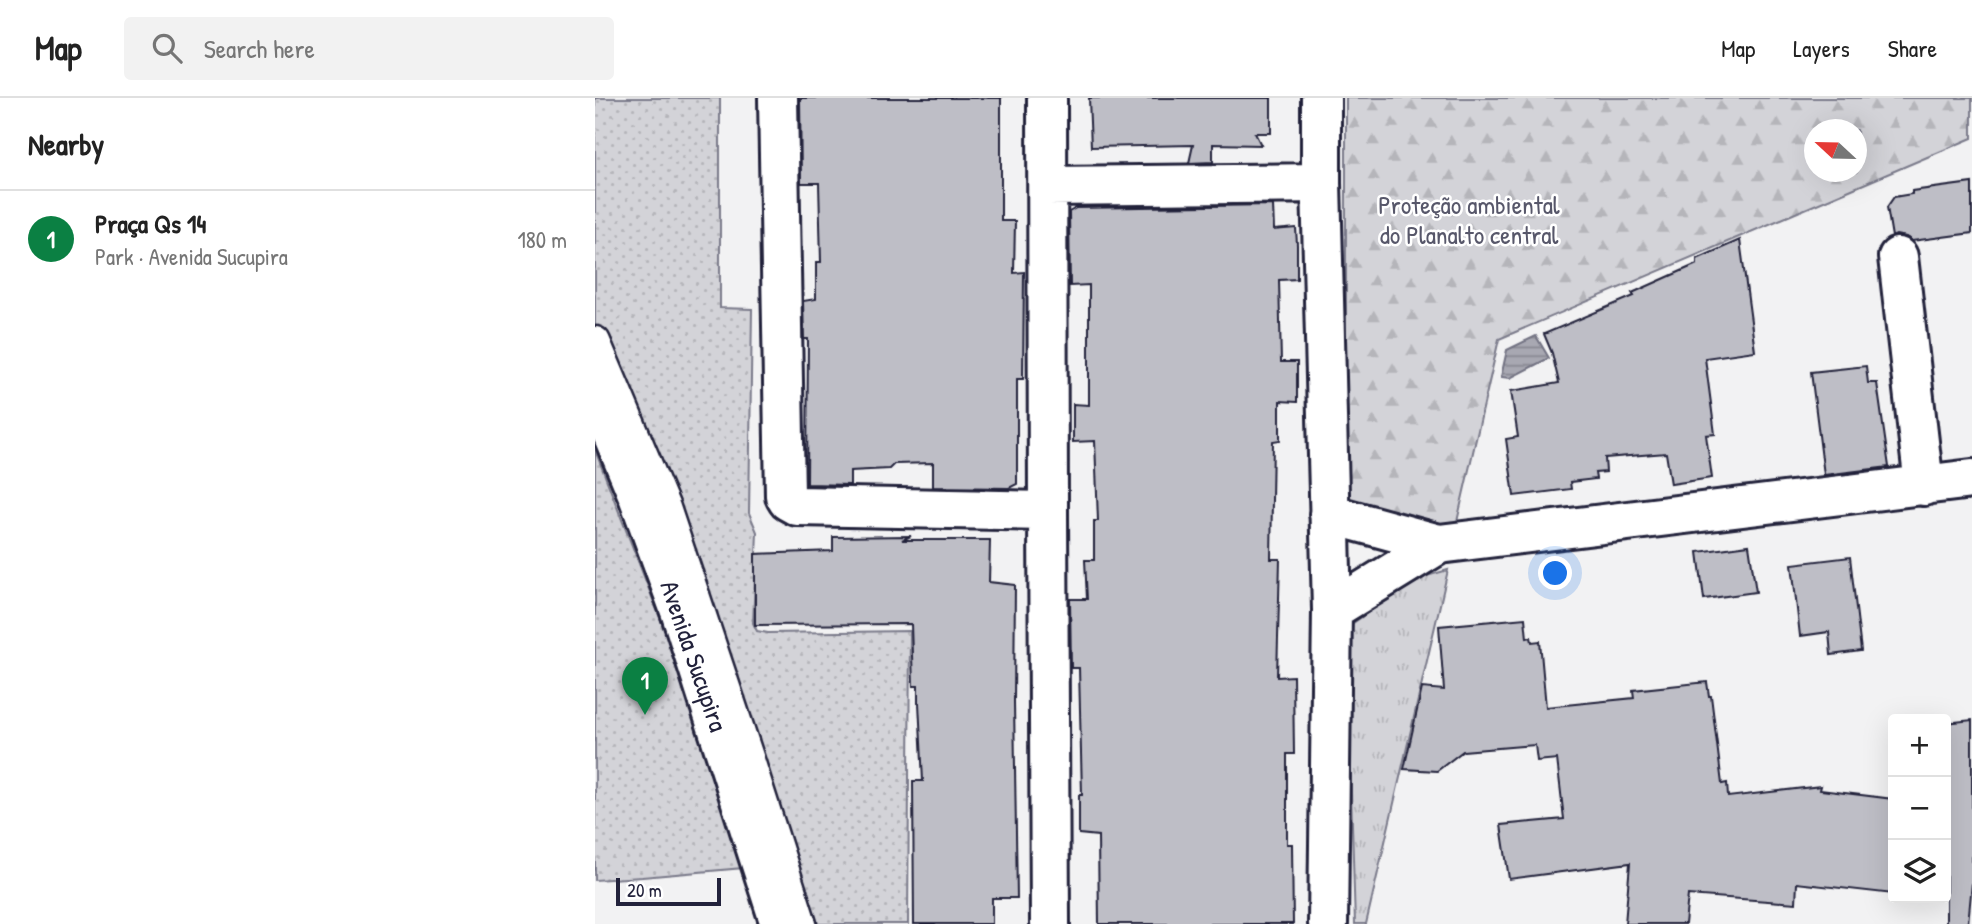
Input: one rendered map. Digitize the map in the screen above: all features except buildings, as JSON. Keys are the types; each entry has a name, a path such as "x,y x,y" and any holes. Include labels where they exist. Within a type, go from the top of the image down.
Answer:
{"street":[{"path":"778,98 785,496 788,501 797,506 1048,510"},
{"path":"1047,98 1050,924"},
{"path":"1321,98 1332,611 1328,924"},
{"path":"1048,186 1321,183"},
{"path":"1898,257 1924,485"},
{"path":"595,342 665,508 801,924"},
{"name":"Avenida Sucupira","path":"595,392 638,496 680,611 780,924"},
{"path":"1329,514 1440,544 1972,479"},
{"path":"1332,611 1440,544"}],"green space":[{"path":"595,98 720,98 720,308 752,309 749,513 757,532 753,623 757,631 768,633 910,631 908,924 787,924 595,360"},
{"name":"Proteção ambiental do Planalto central","path":"1346,98 1972,98 1972,138 1499,339 1456,526 1348,509"},
{"path":"595,450 674,654 743,868 595,880"},
{"path":"1448,570 1366,924 1355,924 1346,628 1416,579"}],"shaded area":[{"path":"1536,336 1549,358 1510,378 1501,377 1507,350"}],"place":[{"name":"Praça Qs 14","path":"645,715"}]}
